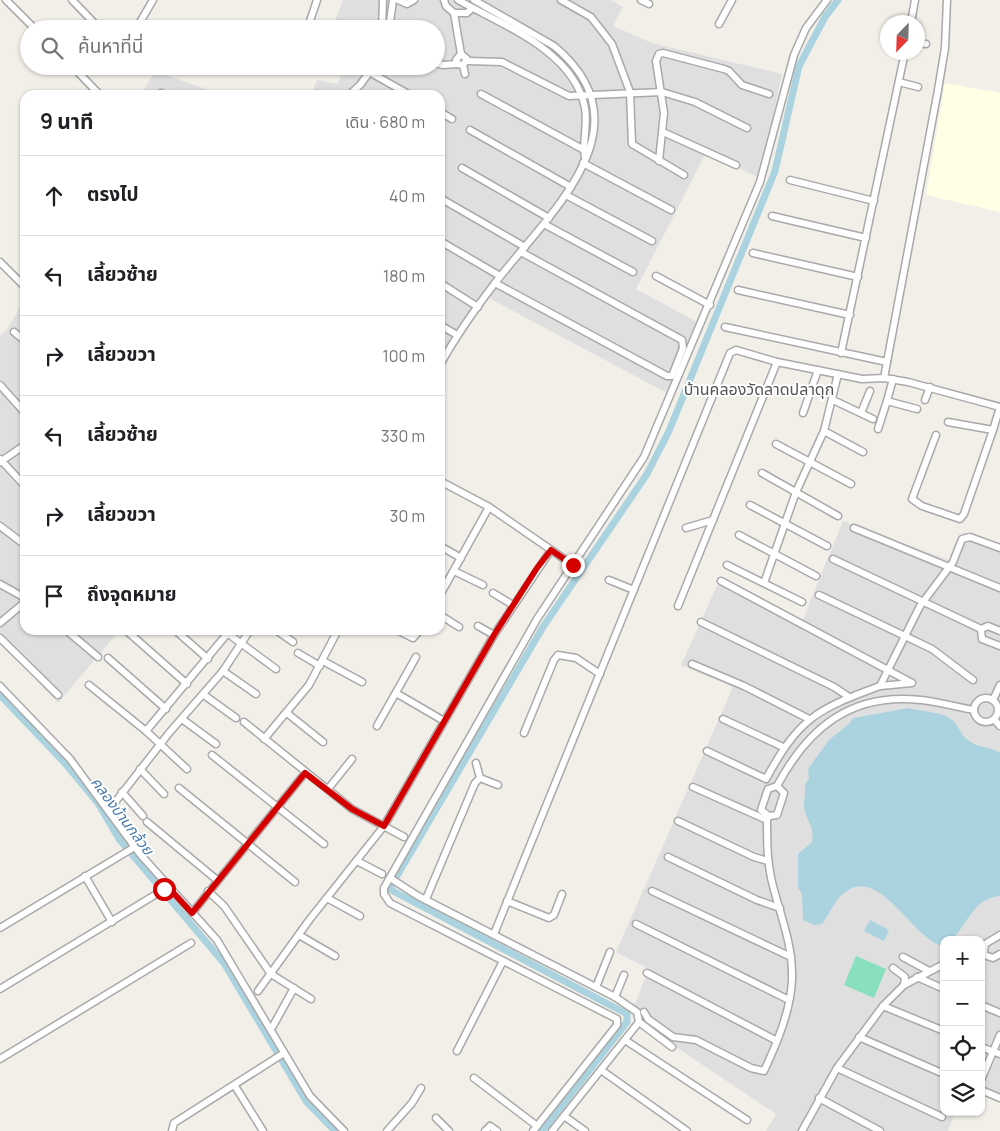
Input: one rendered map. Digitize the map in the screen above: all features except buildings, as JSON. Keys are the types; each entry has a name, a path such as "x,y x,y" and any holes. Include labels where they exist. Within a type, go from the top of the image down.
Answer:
{"street":[{"path":"6,0 26,20"},
{"path":"72,0 91,20"},
{"path":"310,20 317,0"},
{"path":"382,20 383,0"},
{"path":"390,20 392,0"},
{"path":"398,0 407,4 414,0"},
{"path":"444,0 446,6 454,13 461,54 465,56 462,63 465,74"},
{"path":"445,356 457,335 500,276 566,195 584,161 586,152 586,124 582,97 571,75 555,56 458,0"},
{"path":"474,0 554,46 578,70 590,96 595,123 594,137 586,152"},
{"path":"562,0 591,17 602,29 620,60 630,92 630,139 637,148 684,175"},
{"path":"641,0 649,4"},
{"path":"719,24 732,0"},
{"path":"474,1078 535,1129 618,1025 617,1018 390,903 384,894 384,888 521,646 644,457 710,305 760,182 794,55 806,28 827,0"},
{"path":"912,15 915,0"},
{"path":"884,378 937,100 945,48 947,0"},
{"path":"141,20 151,1"},
{"path":"454,13 467,12 472,8"},
{"path":"494,20 497,13"},
{"path":"659,161 663,132 662,92 656,61 659,54 663,52 724,68 742,85 769,94"},
{"path":"841,352 903,60"},
{"path":"445,65 502,62 562,94 582,97 630,92 662,92 695,102 747,128"},
{"path":"81,75 95,90"},
{"path":"354,90 369,75"},
{"path":"375,75 401,90"},
{"path":"899,82 918,87"},
{"path":"481,94 586,152"},
{"path":"445,115 452,119"},
{"path":"470,130 571,187"},
{"path":"663,132 736,165"},
{"path":"584,161 671,210"},
{"path":"462,168 549,218"},
{"path":"790,180 874,200"},
{"path":"566,195 652,241"},
{"path":"445,201 523,250 682,340 683,348 672,376 665,375 495,283"},
{"path":"772,216 866,238"},
{"path":"544,224 633,272"},
{"path":"445,244 500,276"},
{"path":"752,253 858,277"},
{"path":"0,262 20,282"},
{"path":"656,276 710,305"},
{"path":"445,286 478,307"},
{"path":"738,290 850,315"},
{"path":"725,327 887,362"},
{"path":"445,329 457,335"},
{"path":"14,332 20,337"},
{"path":"494,934 730,353 736,350 777,362 872,380 893,379 930,387 1000,407 964,514 960,519 922,506 912,499 936,435"},
{"path":"678,606 777,362"},
{"path":"803,414 818,370"},
{"path":"764,583 796,492 824,431 838,374"},
{"path":"878,429 893,379"},
{"path":"0,384 20,407"},
{"path":"925,400 930,387"},
{"path":"860,413 870,391"},
{"path":"833,400 874,419"},
{"path":"887,401 917,409"},
{"path":"948,422 993,430"},
{"path":"824,431 863,452"},
{"path":"776,444 851,484"},
{"path":"20,448 1,461 20,481"},
{"path":"762,473 838,516"},
{"path":"445,484 489,507 573,565"},
{"path":"750,505 827,546"},
{"path":"445,586 489,507"},
{"path":"686,528 713,520"},
{"path":"0,526 20,541"},
{"path":"854,528 1000,588"},
{"path":"739,535 816,576"},
{"path":"880,686 922,602 948,568 965,537 1000,548"},
{"path":"445,549 461,558"},
{"path":"258,990 384,826 494,635 551,550"},
{"path":"833,559 981,629 988,626 1000,632"},
{"path":"727,564 802,602"},
{"path":"454,571 483,585"},
{"path":"610,580 634,590"},
{"path":"707,751 766,779 783,748 809,719 834,704 880,686 912,683 889,669 721,581"},
{"path":"0,584 20,595"},
{"path":"493,593 513,605"},
{"path":"819,595 932,649 973,680"},
{"path":"0,623 20,606"},
{"path":"445,619 459,627"},
{"path":"701,622 834,687 849,698"},
{"path":"478,626 494,635"},
{"path":"981,629 982,638 1000,646"},
{"path":"72,635 98,657"},
{"path":"131,635 187,684"},
{"path":"180,635 208,660"},
{"path":"146,732 208,660 223,635"},
{"path":"228,635 276,669"},
{"path":"109,810 160,743 204,695 247,635"},
{"path":"283,635 293,642"},
{"path":"264,738 309,685 336,635"},
{"path":"0,638 58,695"},
{"path":"298,653 362,682"},
{"path":"524,733 554,660 558,655 576,658 600,674"},
{"path":"377,726 416,657"},
{"path":"108,658 166,709"},
{"path":"692,664 744,686 809,719"},
{"path":"223,670 256,694"},
{"path":"89,685 160,743 187,769"},
{"path":"993,700 1000,685"},
{"path":"0,686 70,759 166,888 218,940 283,1054 310,1096 339,1129"},
{"path":"396,693 444,721"},
{"path":"204,695 236,718"},
{"path":"982,699 993,700 998,709 994,719 987,722 980,720 974,710 976,703 982,699"},
{"path":"644,1012 648,1020 673,1037 696,1040 758,1071 764,1071 777,1041 789,1000 792,978 791,957 768,861 768,818 761,810 768,788 777,786 800,748 812,735 844,712 866,704 886,700 922,700 974,710"},
{"path":"287,712 323,742"},
{"path":"182,719 216,744"},
{"path":"723,719 783,748"},
{"path":"994,719 1000,726"},
{"path":"244,722 352,809 404,837"},
{"path":"212,755 324,844"},
{"path":"328,789 352,759"},
{"path":"476,763 480,778"},
{"path":"140,769 164,794"},
{"path":"192,913 276,806 305,773"},
{"path":"426,899 475,783 480,778"},
{"path":"480,778 498,785"},
{"path":"693,787 768,818 777,815 784,793 777,786"},
{"path":"179,788 295,882"},
{"path":"122,792 145,819 217,880"},
{"path":"678,822 754,857 768,861"},
{"path":"0,928 120,855 135,848"},
{"path":"668,858 757,900 780,908"},
{"path":"357,861 382,874"},
{"path":"85,876 112,922"},
{"path":"390,878 426,899 615,997 637,1012 639,1022 672,1047"},
{"path":"0,989 166,888"},
{"path":"208,891 224,906 271,974 311,999"},
{"path":"652,891 791,957"},
{"path":"507,901 549,918 554,916 562,894"},
{"path":"328,898 360,916"},
{"path":"636,924 789,1000"},
{"path":"299,935 335,956"},
{"path":"985,947 986,944 1000,935"},
{"path":"0,1059 191,943"},
{"path":"596,987 610,952"},
{"path":"985,954 993,958 1000,954"},
{"path":"903,957 929,971"},
{"path":"457,1051 504,961"},
{"path":"803,1131 819,1098 837,1068 884,1006 904,985 940,966"},
{"path":"894,968 905,977 904,985"},
{"path":"647,973 777,1041"},
{"path":"615,997 624,975"},
{"path":"917,977 940,987"},
{"path":"273,1026 294,988"},
{"path":"884,1006 940,1029"},
{"path":"985,1007 1000,1013"},
{"path":"552,1131 639,1022"},
{"path":"985,1073 997,1053 1000,1035"},
{"path":"859,1037 940,1072"},
{"path":"625,1040 747,1120"},
{"path":"985,1048 997,1053"},
{"path":"172,1131 174,1123 283,1054"},
{"path":"837,1068 942,1117"},
{"path":"601,1070 687,1131"},
{"path":"235,1086 263,1127 263,1131"},
{"path":"387,1131 412,1103 421,1088"},
{"path":"985,1092 1000,1098"},
{"path":"819,1098 880,1131"},
{"path":"564,1116 585,1131"},
{"path":"436,1118 449,1131"},
{"path":"485,1131 490,1126 496,1131"}],"shaded area":[{"path":"343,0 611,0 623,7 613,26 652,43 782,74 760,178 706,153 636,289 699,323 669,394 487,297 445,361 445,90 313,90 317,80 338,84 341,75 445,75 445,20 335,20"},
{"path":"153,75 166,75 208,90 144,90"},
{"path":"945,83 1000,93 1000,212 926,195"},
{"path":"20,307 20,635 116,635 58,703 0,641 0,336 8,328"},
{"path":"843,521 951,561 963,532 1000,544 1000,1102 985,1096 985,936 940,936 940,1116 954,1116 948,1131 766,1131 776,1114 646,1027 634,1006 649,969 616,952 733,687 681,665 721,577 802,622"}],"green space":[{"path":"856,956 886,969 874,998 844,985"}],"water":[{"path":"908,708 941,714 952,720 964,736 974,744 1000,753 1000,896 991,898 977,906 955,936 940,936 939,945 928,938 881,894 869,888 857,887 844,893 837,899 822,924 815,925 803,920 802,894 798,888 798,854 812,842 813,836 804,806 805,785 809,778 808,769 829,740 849,724 853,718"},
{"path":"870,920 889,930 884,941 864,931"}],"waterway":[{"path":"542,1131 627,1022 627,1014 391,890 391,886 543,627 647,474 669,431 775,171 799,66 825,17 838,0"},
{"name":"คลองบ้านกล้วย","path":"0,695 63,761 98,803 119,839 224,963 306,1101 335,1131"}],"district":[{"name":"บ้านคลองวัดลาดปลาดุก","path":"759,389"}],"route":[{"path":"164,889 168,887 192,913 276,806 305,773 352,809 384,826 494,635 537,568 551,550 573,565"}]}
